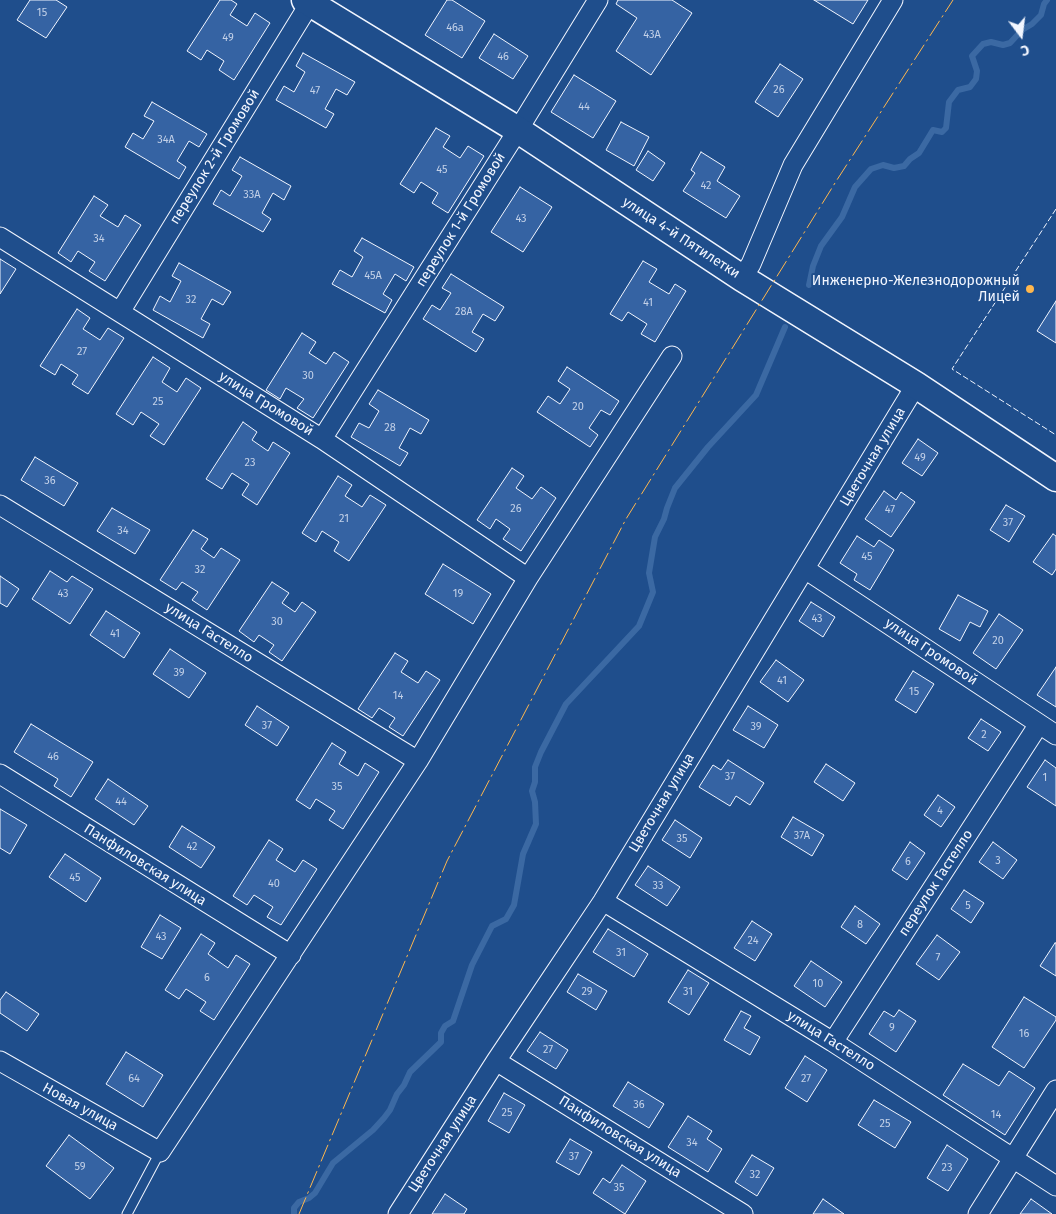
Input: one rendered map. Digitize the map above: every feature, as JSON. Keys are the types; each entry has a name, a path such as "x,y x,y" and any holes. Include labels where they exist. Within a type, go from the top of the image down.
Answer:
{"street":[{"name":"переулок 1-й Громовой","path":"322,439 598,0"},
{"path":"742,278 751,264 793,166 894,0"},
{"name":"улица 4-й Пятилетки","path":"308,2 518,130 742,278 916,386 1056,478"},
{"name":"переулок 2-й Громовой","path":"120,312 308,2"},
{"name":"улица Громовой","path":"0,237 322,439 528,578"},
{"path":"160,1152 418,761 528,578 672,356"},
{"name":"Цветочная улица","path":"398,1214 496,1061 603,901 916,386"},
{"name":"улица Гастелло","path":"0,505 418,761"},
{"name":"улица Громовой","path":"805,569 1056,736"},
{"name":"переулок Гастелло","path":"833,1042 1039,724"},
{"name":"Панфиловская улица","path":"0,774 291,955"},
{"name":"улица Гастелло","path":"603,901 833,1042 1056,1186"},
{"name":"Новая улица","path":"0,1061 160,1152"},
{"name":"Панфиловская улица","path":"496,1061 743,1214"},
{"path":"978,1214 1056,1090"}],"lane":[{"path":"127,1214 160,1152"}],"building":[{"path":"30,0 56,0 67,7 46,38 17,20"},
{"path":"220,0 231,0 237,4 230,15 247,26 255,13 270,23 234,80 219,70 224,61 207,50 201,60 187,51"},
{"path":"447,0 452,0 485,21 462,58 425,35"},
{"path":"618,0 672,0 692,13 651,75 616,51 637,18 616,4"},
{"path":"814,0 868,0 853,24"},
{"path":"494,34 528,56 513,79 479,58"},
{"path":"303,53 355,82 347,95 336,89 325,109 334,114 326,128 276,100 284,86 294,92 305,72 296,66"},
{"path":"780,64 803,79 778,117 755,102"},
{"path":"574,75 616,101 593,138 551,112"},
{"path":"152,102 207,134 199,147 189,141 177,161 186,167 179,179 125,147 133,133 143,139 154,121 144,116"},
{"path":"621,122 649,137 634,166 606,150"},
{"path":"436,128 450,136 443,147 460,158 468,146 484,156 448,213 432,203 438,193 421,182 414,193 400,184"},
{"path":"648,151 665,163 653,181 636,170"},
{"path":"701,152 725,167 717,181 740,196 726,218 683,191 695,173 691,170"},
{"path":"240,157 291,186 284,200 273,193 262,213 271,219 263,232 213,204 221,190 230,196 242,176 232,170"},
{"path":"520,187 552,207 523,252 491,232"},
{"path":"94,196 108,205 100,216 118,227 125,215 141,225 105,281 89,271 95,262 78,251 71,262 58,253"},
{"path":"362,238 414,267 406,281 395,274 383,294 392,300 385,313 332,284 340,270 352,277 363,257 354,251"},
{"path":"0,259 16,269 0,294"},
{"path":"643,261 657,269 649,282 669,294 675,284 686,291 655,342 641,334 647,324 628,312 622,321 610,314"},
{"path":"179,263 231,292 223,305 212,299 201,319 210,324 203,338 153,310 160,296 170,302 181,281 172,276"},
{"path":"451,274 504,307 495,321 483,314 472,332 484,339 476,352 423,319 432,305 440,310 451,293 442,288"},
{"name":"Инженерно-Железнодорожный Лицей","path":"1056,301 1056,343 1037,331"},
{"path":"77,309 90,318 83,329 100,340 108,328 124,338 88,394 72,384 78,375 61,364 55,375 40,366"},
{"path":"302,333 316,342 309,353 326,364 334,352 349,362 313,418 297,408 304,399 286,388 280,399 266,390"},
{"path":"153,357 170,368 162,382 177,392 186,378 201,388 164,445 150,436 159,424 141,412 133,425 116,414"},
{"path":"567,367 619,401 610,415 601,410 589,428 598,435 590,447 537,412 548,396 560,404 570,389 558,381"},
{"path":"378,390 429,420 421,434 410,428 399,448 408,453 400,466 351,437 359,423 369,428 379,411 369,404"},
{"path":"243,422 257,432 252,440 268,451 273,442 290,453 257,505 242,495 249,484 232,473 222,489 206,479"},
{"path":"918,439 938,453 922,476 902,463"},
{"path":"35,457 78,483 64,506 21,480"},
{"path":"512,468 524,476 516,488 532,499 541,487 556,498 521,551 503,539 510,529 496,519 490,529 477,520"},
{"path":"338,476 352,485 345,496 362,507 370,495 386,505 349,561 334,551 339,542 322,531 316,542 302,533"},
{"path":"884,491 896,500 901,492 915,502 891,537 865,519"},
{"path":"1006,505 1025,516 1009,542 990,530"},
{"path":"112,508 150,530 135,554 97,531"},
{"path":"193,530 208,539 201,549 214,558 221,548 240,560 207,610 192,600 198,592 182,582 176,590 160,580"},
{"path":"1053,534 1056,536 1056,569 1052,575 1033,562"},
{"path":"857,536 874,547 879,540 894,550 870,590 854,580 857,574 840,563"},
{"path":"443,564 491,594 473,624 425,594"},
{"path":"50,571 67,582 72,576 93,589 70,624 32,599"},
{"path":"0,576 19,589 7,607 0,603"},
{"path":"272,582 289,593 282,603 295,612 302,602 316,612 282,661 269,652 274,645 259,635 254,642 239,631"},
{"path":"958,595 988,611 980,627 970,622 960,641 939,629"},
{"path":"811,602 835,617 823,637 799,621"},
{"path":"106,611 140,633 124,658 90,635"},
{"path":"999,614 1023,630 996,669 973,653"},
{"path":"170,649 206,673 189,698 153,674"},
{"path":"395,653 408,661 401,672 418,683 426,671 440,680 403,736 389,727 395,718 379,708 372,718 358,709"},
{"path":"776,660 804,680 788,702 760,682"},
{"path":"1056,667 1056,707 1037,695"},
{"path":"913,671 934,684 916,713 895,700"},
{"path":"257,706 289,727 277,746 245,725"},
{"path":"748,706 778,725 764,748 733,730"},
{"path":"981,719 1001,732 988,751 968,738"},
{"path":"31,724 93,762 71,797 54,786 58,779 14,752"},
{"path":"332,743 346,752 339,764 358,776 365,763 379,772 343,829 329,820 335,811 316,799 310,809 296,800"},
{"path":"728,760 764,783 750,805 736,796 730,806 699,787 713,765 721,770"},
{"path":"1045,760 1056,768 1056,806 1027,787"},
{"path":"826,764 855,783 843,801 814,782"},
{"path":"108,779 148,806 134,825 95,799"},
{"path":"938,795 955,807 941,827 924,815"},
{"path":"0,809 27,825 10,854 0,848"},
{"path":"793,817 824,835 812,856 781,837"},
{"path":"675,820 702,838 690,858 662,840"},
{"path":"182,826 215,847 201,868 169,847"},
{"path":"269,840 283,849 276,860 295,872 303,860 317,869 281,925 267,917 273,907 254,895 247,905 233,896"},
{"path":"910,842 925,853 907,880 892,870"},
{"path":"993,842 1017,860 1003,879 979,862"},
{"path":"65,854 101,878 86,902 49,877"},
{"path":"648,866 680,887 667,906 635,885"},
{"path":"964,890 984,903 971,923 951,909"},
{"path":"855,906 880,924 866,944 841,927"},
{"path":"160,915 181,928 162,959 141,947"},
{"path":"752,921 772,934 755,961 734,948"},
{"path":"608,929 648,954 634,977 593,952"},
{"path":"201,934 215,943 208,954 228,968 236,955 250,964 214,1020 200,1011 206,1002 186,989 179,999 165,990"},
{"path":"937,935 960,952 939,980 916,964"},
{"path":"1056,943 1056,976 1040,966"},
{"path":"811,961 842,982 825,1007 794,986"},
{"path":"688,970 709,983 689,1015 668,1002"},
{"path":"578,974 607,991 596,1010 567,992"},
{"path":"6,992 39,1014 27,1031 0,1013 0,1000"},
{"path":"1024,997 1056,1017 1056,1020 1024,1068 992,1047"},
{"path":"899,1010 916,1021 896,1052 869,1034 884,1011 894,1017"},
{"path":"741,1011 751,1016 744,1028 760,1037 750,1055 724,1040"},
{"path":"540,1032 568,1050 556,1069 527,1051"},
{"path":"126,1052 163,1075 143,1107 106,1084"},
{"path":"805,1056 827,1070 807,1102 785,1088"},
{"path":"963,1064 999,1086 1009,1071 1035,1088 1005,1135 943,1095"},
{"path":"628,1082 664,1104 649,1128 613,1106"},
{"path":"504,1093 525,1105 509,1133 488,1121"},
{"path":"874,1100 911,1122 895,1148 858,1125"},
{"path":"688,1116 712,1131 707,1139 722,1149 708,1172 668,1147"},
{"path":"69,1135 114,1168 90,1199 46,1166"},
{"path":"570,1139 592,1152 579,1175 556,1162"},
{"path":"947,1145 968,1159 948,1191 927,1178"},
{"path":"752,1155 774,1168 757,1196 735,1182"},
{"path":"622,1165 646,1181 625,1214 593,1193 603,1178 610,1183"},
{"path":"445,1194 467,1209 464,1214 432,1214"},
{"path":"823,1199 844,1214 813,1214"},
{"path":"1031,1199 1052,1214 1020,1214"}],"waterway":[{"path":"809,285 813,266 821,246 842,217 855,187 871,169 883,165 894,168 904,166 919,153 933,130 942,132 946,128 949,102 958,90 970,87 976,79 977,71 972,56 983,44 991,42 1003,45 1010,43 1022,30 1041,15 1047,0"},
{"path":"294,1214 294,1208 299,1202 315,1193 333,1163 373,1130 384,1118 410,1072 441,1042 441,1033 445,1026 453,1021 472,965 492,926 506,919 514,905 523,854 536,824 535,802 532,791 535,782 535,767 541,752 566,704 639,626 653,592 649,573 655,537 664,519 675,488 708,447 756,395 785,327"}],"fence":[{"path":"1056,209 952,369 1056,435"}],"power":[{"path":"299,1214 447,861 626,519 835,183 953,0"}],"place":[{"name":"Инженерно-Железнодорожный Лицей","path":"1030,289"}]}
